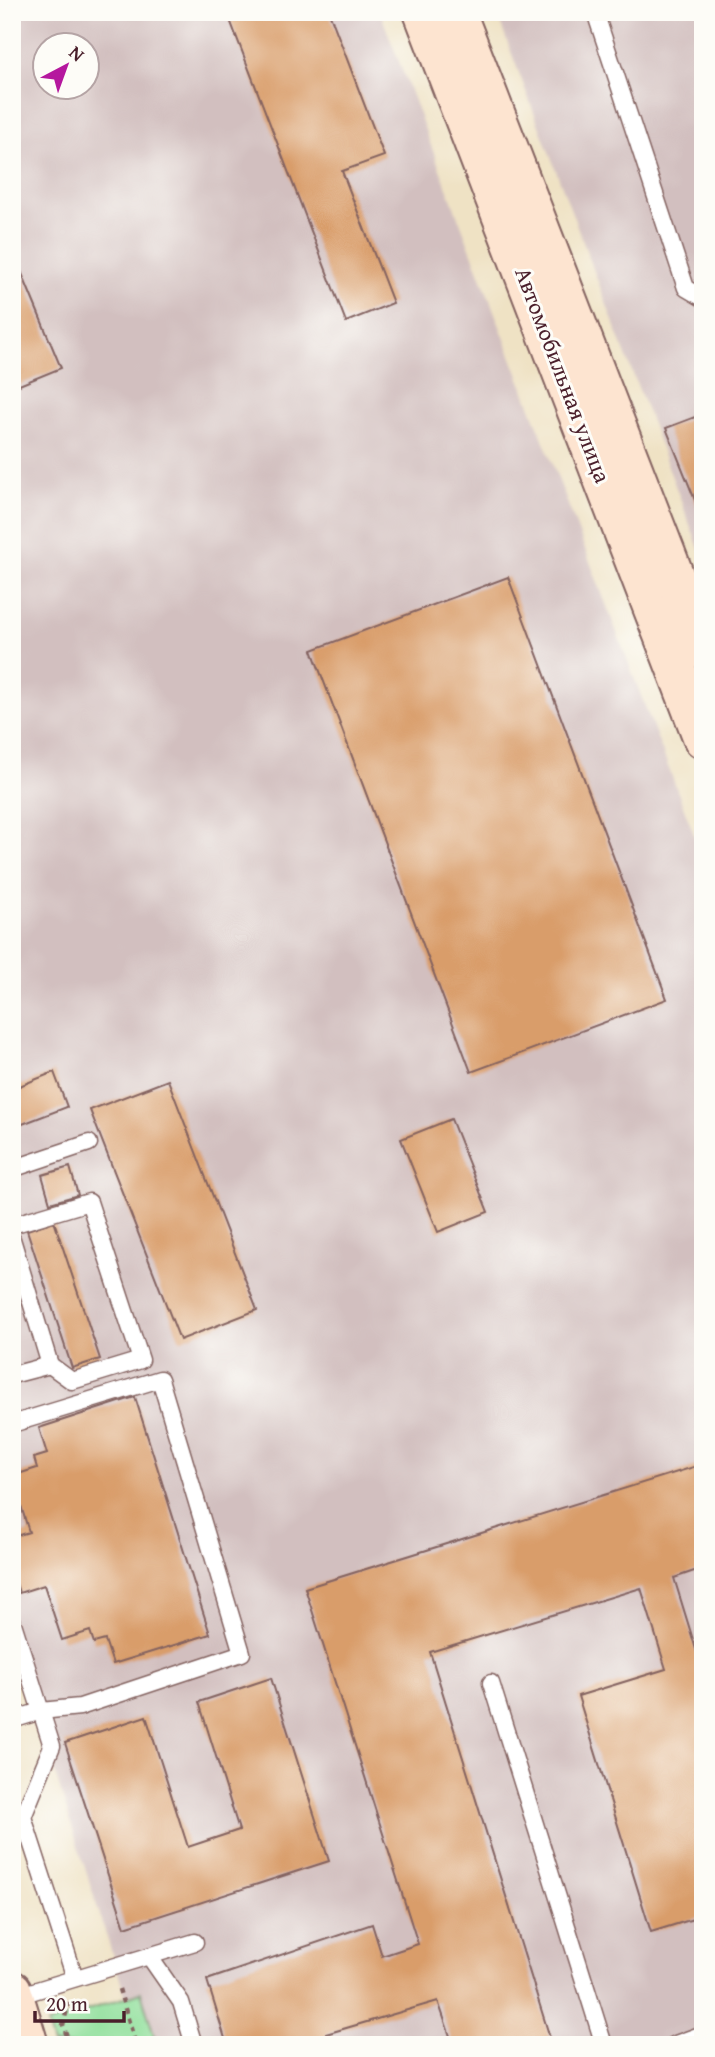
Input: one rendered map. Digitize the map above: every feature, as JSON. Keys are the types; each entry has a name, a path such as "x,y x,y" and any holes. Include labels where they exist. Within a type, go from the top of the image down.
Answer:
{"main road":[{"name":"Автомобильная улица","path":"423,12 703,739"},
{"name":"Автомобильная улица","path":"456,12 703,649"},
{"path":"13,1993 29,2045"}],"lane":[{"path":"595,12 686,288 703,298"},
{"path":"12,1169 89,1143"},
{"path":"12,1225 89,1202 141,1360 72,1381 50,1365 12,1238"},
{"path":"12,1375 50,1365"},
{"path":"12,1424 160,1379 243,1653 79,1707 41,1711 12,1720"},
{"path":"12,1620 52,1746 18,1819 75,1978"},
{"path":"492,1683 604,2045"},
{"path":"13,1993 75,1978 195,1942"},
{"path":"149,1956 181,2002 194,2045"},
{"path":"673,2045 703,2034"}],"path":[{"path":"112,1967 136,2045"},
{"path":"70,2045 63,2025 75,1978"}],"shaded area":[{"path":"12,12 380,12 703,858 703,2045 141,2045 12,1637"},
{"path":"496,12 703,12 703,559"}],"green space":[{"path":"141,1992 157,2045 53,2045 47,2024"}],"building":[{"path":"227,12 329,12 384,156 342,171 393,303 346,322"},
{"path":"20,269 61,368 12,388 12,273"},
{"path":"703,414 703,520 666,428"},
{"path":"508,577 667,999 471,1072 312,650"},
{"path":"54,1072 67,1107 12,1128 12,1089"},
{"path":"168,1080 257,1310 180,1340 90,1110"},
{"path":"451,1119 488,1212 438,1232 401,1139"},
{"path":"70,1167 78,1195 50,1203 42,1175"},
{"path":"54,1221 100,1359 72,1368 27,1230"},
{"path":"135,1397 210,1634 113,1664 105,1640 94,1643 90,1631 62,1640 44,1585 19,1593 12,1570 12,1537 29,1532 12,1476 37,1468 34,1458 47,1454 39,1428"},
{"path":"703,1464 703,1568 674,1578 699,1659 703,1658 703,1916 651,1932 578,1696 666,1669 641,1588 430,1652 551,2041 539,2045 453,2045 438,2001 326,2034 330,2045 227,2045 207,1980 372,1924 382,1956 418,1944 305,1588"},
{"path":"271,1678 329,1861 125,1927 65,1743 146,1716 188,1847 239,1830 199,1702"}]}
